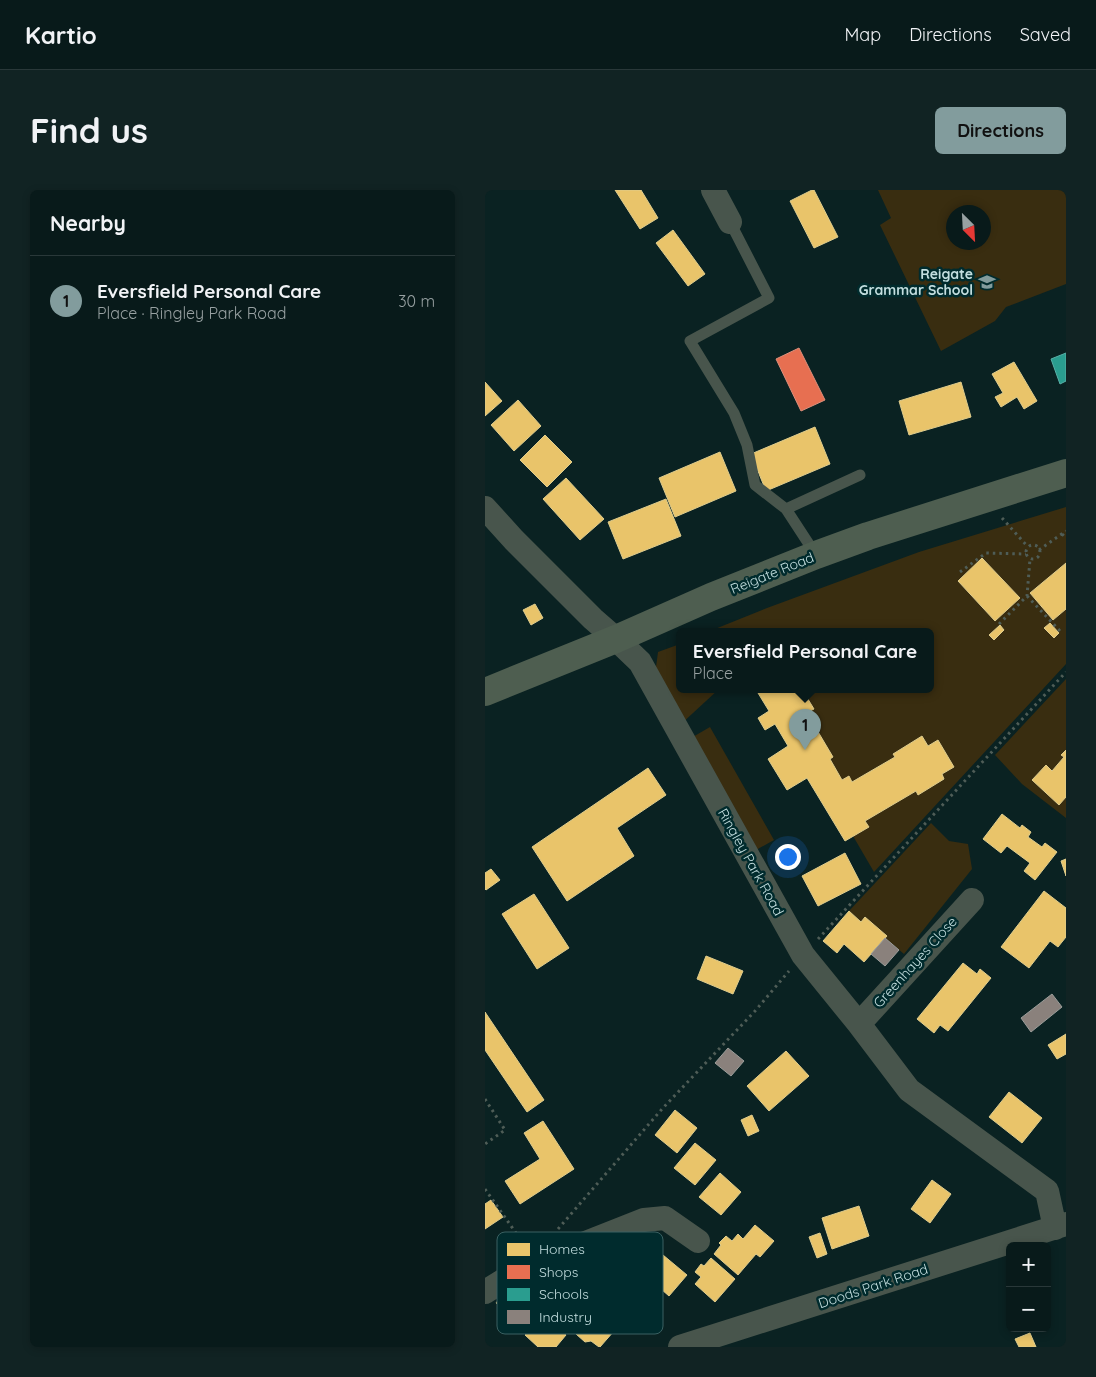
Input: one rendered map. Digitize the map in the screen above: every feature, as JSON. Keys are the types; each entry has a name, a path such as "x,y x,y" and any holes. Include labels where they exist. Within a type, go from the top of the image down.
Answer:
{"main road":[{"name":"Reigate Road","path":"485,692 816,555 868,536 1066,473"}],"street":[{"path":"713,190 730,222"},
{"name":"Ringley Park Road","path":"485,508 514,540 593,619 640,662 803,955 909,1090 1066,1205"},
{"name":"Greenhayes Close","path":"859,1024 971,900"},
{"path":"1047,1191 1060,1226"},
{"path":"614,1232 644,1220 665,1218 698,1241"},
{"name":"Doods Park Road","path":"680,1347 1060,1226"},
{"path":"485,1292 497,1284"}],"lane":[{"path":"730,222 769,298 690,341 734,413 747,445 755,485 786,509 816,555"},
{"path":"786,509 860,475"}],"path":[{"path":"1003,520 1028,547"},
{"path":"1030,559 1037,558 1039,550 1066,531"},
{"path":"1062,534 1066,538"},
{"path":"1028,547 1034,546 1039,550"},
{"path":"999,624 1027,596 1030,559 1026,554 1028,547"},
{"path":"960,572 985,553 1026,554"},
{"path":"1027,596 1059,632"},
{"path":"557,1230 662,1109 755,1011 803,955 1066,672"},
{"path":"485,1099 505,1130 485,1144"},
{"path":"485,1189 515,1232"}],"shaded area":[{"name":"Reigate Grammar School","path":"878,190 1066,190 1066,284 1006,307 995,321 941,351 880,225 891,218"},
{"path":"1066,507 1066,563 1030,593 1053,620 1066,609 1066,664 874,872 853,836 869,827 865,821 916,791 919,794 944,779 942,774 954,767 938,740 928,746 922,736 893,754 895,757 852,782 849,777 842,780 830,759 833,757 817,730 811,734 801,716 814,709 804,693 934,693 934,628 717,628 919,552","holes":["982,558 1019,598 995,621 958,581"]},
{"path":"676,645 676,693 715,693 680,725 655,675 658,652"},
{"path":"1066,679 1066,750 1061,755 1064,757 1052,771 1046,765 1032,780 1059,804 1066,797 1066,818 1022,784 995,755"},
{"path":"710,727 774,840 756,850 691,738"},
{"path":"931,823 949,841 968,844 972,869 904,954 885,938 887,936 861,922 849,911"}],"building: Homes":[{"path":"615,190 641,190 658,218 640,229"},
{"path":"814,190 838,237 814,248 790,201"},
{"path":"673,230 705,274 688,286 656,243"},
{"path":"1014,362 1037,401 1024,409 1017,397 1001,407 995,397 1003,393 992,374"},
{"path":"485,382 502,401 485,416"},
{"path":"961,382 971,417 909,435 899,401"},
{"path":"518,400 541,426 514,451 491,425"},
{"path":"815,427 830,464 766,491 751,454"},
{"path":"545,435 572,462 547,487 520,460"},
{"path":"720,452 736,491 675,517 659,478"},
{"path":"566,478 604,519 580,540 543,499"},
{"path":"666,499 681,536 623,559 608,522"},
{"path":"982,558 1020,598 995,621 958,581"},
{"path":"1066,563 1066,609 1053,620 1030,593"},
{"path":"535,604 543,618 531,625 523,610"},
{"path":"1050,623 1059,633 1054,638 1044,628"},
{"path":"1000,625 1004,630 994,640 989,635"},
{"path":"758,693 804,693 814,709 801,716 811,734 817,730 833,757 830,759 842,780 849,776 852,782 895,757 893,754 922,736 928,746 938,740 954,767 942,774 944,779 918,795 916,791 865,821 869,827 845,841 807,778 787,790 768,759 788,746 775,724 765,730 758,718 769,711"},
{"path":"1066,750 1066,797 1059,805 1032,780 1046,765 1052,771 1064,757 1061,755"},
{"path":"648,768 666,795 617,828 634,856 567,901 532,847"},
{"path":"1002,814 1020,828 1022,825 1031,832 1028,837 1042,847 1045,843 1057,852 1035,880 1024,871 1030,863 1007,846 1001,853 983,839"},
{"path":"845,853 861,884 818,906 802,876"},
{"path":"1066,859 1066,876 1061,861"},
{"path":"491,869 500,880 486,890 485,873"},
{"path":"1044,891 1066,908 1066,937 1058,947 1050,941 1029,968 1001,947"},
{"path":"534,894 569,948 537,969 502,914"},
{"path":"849,911 861,922 865,917 887,936 864,962 844,944 837,953 823,941"},
{"path":"706,956 743,971 733,994 697,979"},
{"path":"963,963 977,974 980,969 991,978 948,1031 940,1025 934,1033 917,1019"},
{"path":"485,1012 544,1100 527,1112 485,1050"},
{"path":"1066,1034 1066,1054 1057,1059 1048,1045"},
{"path":"786,1051 809,1076 769,1111 747,1086"},
{"path":"1009,1092 1042,1118 1022,1143 989,1117"},
{"path":"675,1110 697,1128 677,1153 655,1135"},
{"path":"752,1115 759,1131 748,1136 741,1120"},
{"path":"543,1121 574,1169 520,1204 505,1181 540,1159 524,1133"},
{"path":"695,1143 716,1160 695,1185 674,1168"},
{"path":"720,1173 741,1192 721,1215 699,1197"},
{"path":"932,1180 951,1194 930,1223 911,1209"},
{"path":"491,1200 503,1217 485,1229 485,1204"},
{"path":"859,1206 869,1236 832,1249 822,1218"},
{"path":"755,1225 774,1241 760,1257 756,1254 738,1275 714,1254 721,1245 719,1243 726,1236 732,1241 738,1234 743,1239"},
{"path":"820,1233 827,1254 817,1258 809,1237"},
{"path":"663,1255 687,1275 669,1296 663,1291"},
{"path":"711,1258 735,1279 715,1302 695,1284 701,1277 695,1272 701,1264 704,1266"},
{"path":"1030,1333 1036,1347 1019,1347 1015,1339"},
{"path":"576,1334 611,1334 600,1347 591,1341 585,1342"},
{"path":"525,1335 566,1335 556,1347 538,1347"}],"building: Shops":[{"path":"799,348 825,400 801,411 776,359"}],"building: Schools":[{"path":"1066,353 1066,381 1060,384 1051,359"}],"building: Industry":[{"path":"885,938 899,950 885,966 871,954"},
{"path":"1052,994 1062,1007 1031,1032 1021,1018"},
{"path":"728,1048 744,1061 731,1076 715,1063"}],"place":[{"name":"Reigate Grammar School","path":"987,282"},
{"name":"Eversfield Personal Care","path":"805,750"}]}
